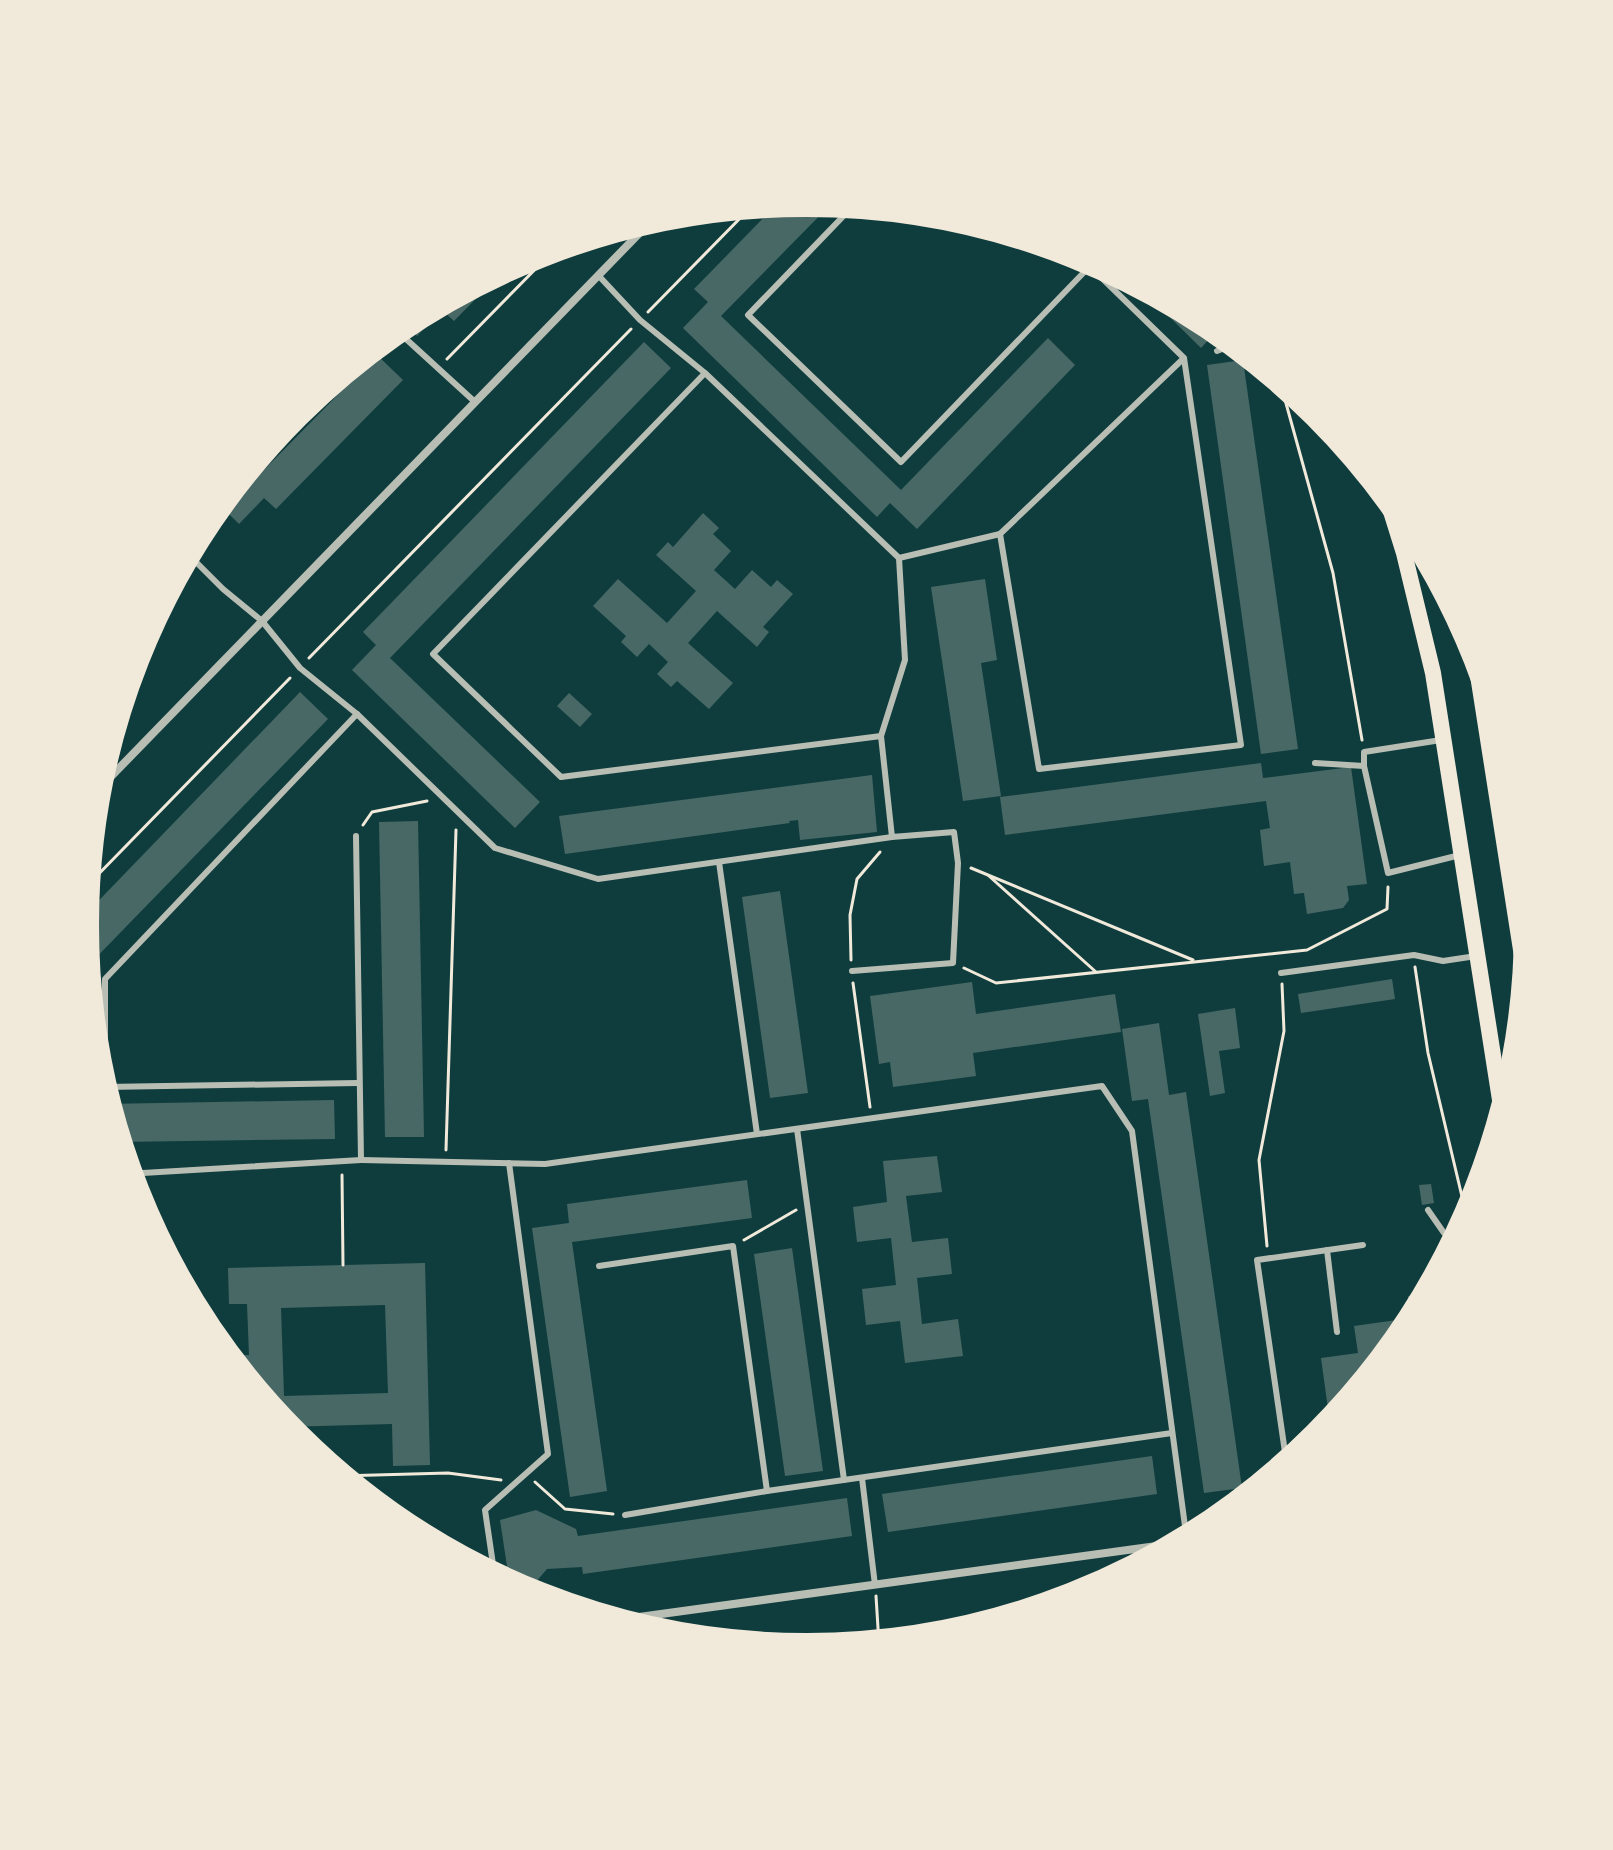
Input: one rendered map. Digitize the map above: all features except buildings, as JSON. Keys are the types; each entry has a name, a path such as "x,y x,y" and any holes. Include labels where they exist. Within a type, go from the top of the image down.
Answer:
{"main road":[{"path":"1393,520 1433,673 1499,1093"},
{"path":"1481,698 1519,934"}],"street":[{"path":"110,778 640,233"},
{"path":"639,1617 1155,1546"}],"lane":[{"path":"846,214 748,315 901,462 1086,270"},
{"path":"598,275 640,320 705,373 899,558 905,660 881,736 892,837"},
{"path":"1000,534 1039,769 1241,745 1184,358 1101,277"},
{"path":"405,338 475,402"},
{"path":"1217,351 1224,348"},
{"path":"899,558 1000,534 1184,358"},
{"path":"705,373 433,654 561,777 881,736"},
{"path":"194,560 262,621 300,668 357,714 495,848 598,879 892,837 954,832 958,863 953,963 852,971"},
{"path":"105,1047 105,979 357,714"},
{"path":"1444,740 1364,752 1364,766 1388,873 1462,854"},
{"path":"1315,763 1364,766"},
{"path":"356,836 361,1160"},
{"path":"719,862 757,1134"},
{"path":"1281,973 1414,955 1443,961 1476,956"},
{"path":"113,1087 358,1083"},
{"path":"139,1173 341,1160 545,1164 1102,1086 1132,1131 1184,1528"},
{"path":"797,1129 844,1480"},
{"path":"493,1565 485,1510 548,1454 509,1163"},
{"path":"1428,1210 1444,1233 1449,1234"},
{"path":"1285,1452 1257,1260 1363,1245"},
{"path":"599,1266 733,1246 767,1491"},
{"path":"1327,1250 1337,1332"},
{"path":"625,1515 767,1491 1172,1433"},
{"path":"1285,1449 1289,1448"},
{"path":"862,1478 875,1585"}],"path":[{"path":"96,877 742,216"},
{"path":"438,368 540,265"},
{"path":"1284,397 1333,573 1364,752"},
{"path":"356,836 372,812 443,798"},
{"path":"445,1162 457,811"},
{"path":"958,863 1196,962"},
{"path":"986,873 1096,972"},
{"path":"953,963 996,983 1307,950 1387,909 1388,873"},
{"path":"1414,955 1428,1053 1463,1202"},
{"path":"1268,1258 1259,1160 1284,1031 1281,973"},
{"path":"341,1160 343,1265"},
{"path":"733,1246 807,1204"},
{"path":"355,1476 448,1473 516,1482"},
{"path":"526,1474 565,1509 625,1515"},
{"path":"875,1585 878,1633"}]}
